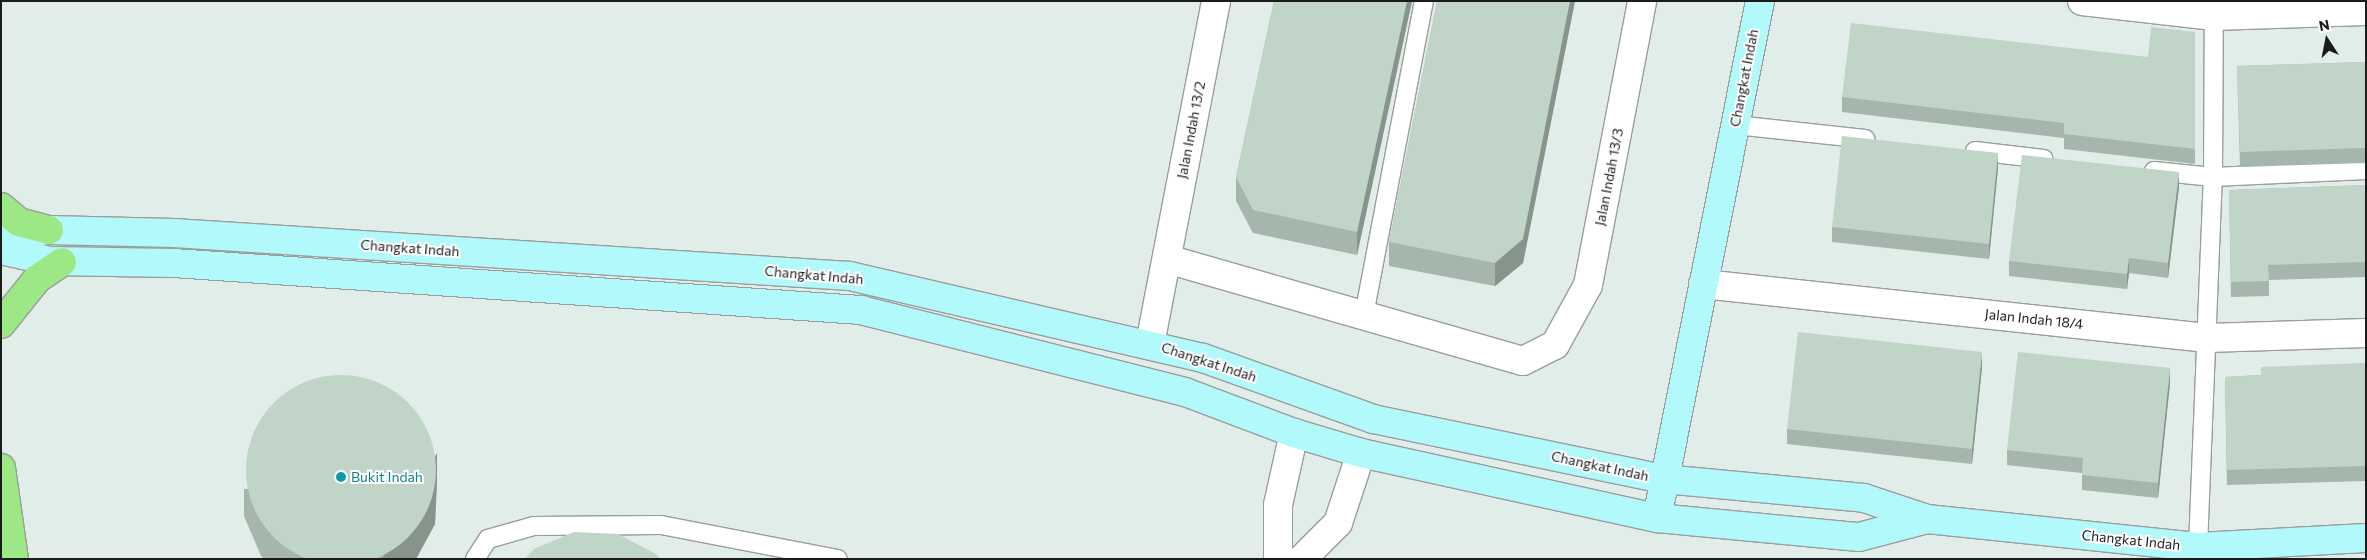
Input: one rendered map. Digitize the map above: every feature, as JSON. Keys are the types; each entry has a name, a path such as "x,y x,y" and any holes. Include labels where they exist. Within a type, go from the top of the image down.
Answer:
{"highway":[{"path":"1,207 19,222 50,230"},
{"path":"1,324 37,279 62,262"},
{"path":"1,468 14,559"}],"street":[{"name":"Jalan Indah 13/2","path":"1150,344 1216,1"},
{"name":"Jalan Indah 13/3","path":"1364,315 1524,361 1555,345 1588,285 1642,1"},
{"name":"Changkat Indah","path":"1656,518 1760,1"},
{"path":"2082,1 2214,9 2366,11"},
{"name":"Changkat Indah","path":"1,237 50,230 174,233 850,276 1150,344 1203,358 1373,419 1664,479 1864,498 1927,519 2198,547 2366,538"},
{"name":"Changkat Indah","path":"1,250 62,262 173,263 861,310 1185,392 1294,433 1361,453 1656,518 1860,537 1927,519"},
{"path":"1166,259 1364,315"},
{"name":"Jalan Indah 18/4","path":"1703,284 2207,338 2366,333"},
{"path":"1278,559 1278,505 1294,433"},
{"path":"1302,559 1338,522 1361,453"}],"lane":[{"path":"1364,315 1424,1"},
{"path":"2198,547 2213,177 2214,9"},
{"path":"1735,125 1882,141"},
{"path":"1960,150 2067,161"},
{"path":"2135,169 2213,177 2366,170"},
{"path":"475,559 488,539 534,526 661,525 838,559"}],"building":[{"path":"1274,1 1407,1 1357,232 1253,210 1236,177"},
{"path":"1437,1 1570,1 1523,239 1495,263 1389,242"},
{"path":"1851,23 2148,57 2151,27 2195,32 2195,149 2064,134 2064,123 1842,97"},
{"path":"2366,62 2366,148 2240,152 2237,66"},
{"path":"1842,136 1998,153 1989,244 1832,227"},
{"path":"2022,155 2179,172 2168,263 2129,258 2127,274 2009,261"},
{"path":"2366,185 2366,262 2268,265 2269,281 2231,282 2229,190"},
{"path":"1798,332 1982,352 1972,449 1787,429"},
{"path":"2018,352 2170,368 2158,483 2082,475 2083,458 2007,450"},
{"path":"2366,363 2366,466 2227,470 2225,377 2261,375 2261,367"},
{"name":"Bukit Indah","path":"350,375 360,376 386,386 402,396 415,409 429,433 435,451 435,489 429,507 415,531 402,544 378,558 360,564 332,565 322,564 296,554 280,544 267,531 253,507 247,489 246,461 247,451 257,425 267,409 280,396 304,382 322,376"},
{"path":"574,532 618,534 656,554 660,559 525,559 534,549"}],"place":[{"name":"Bukit Indah","path":"341,477"}]}
